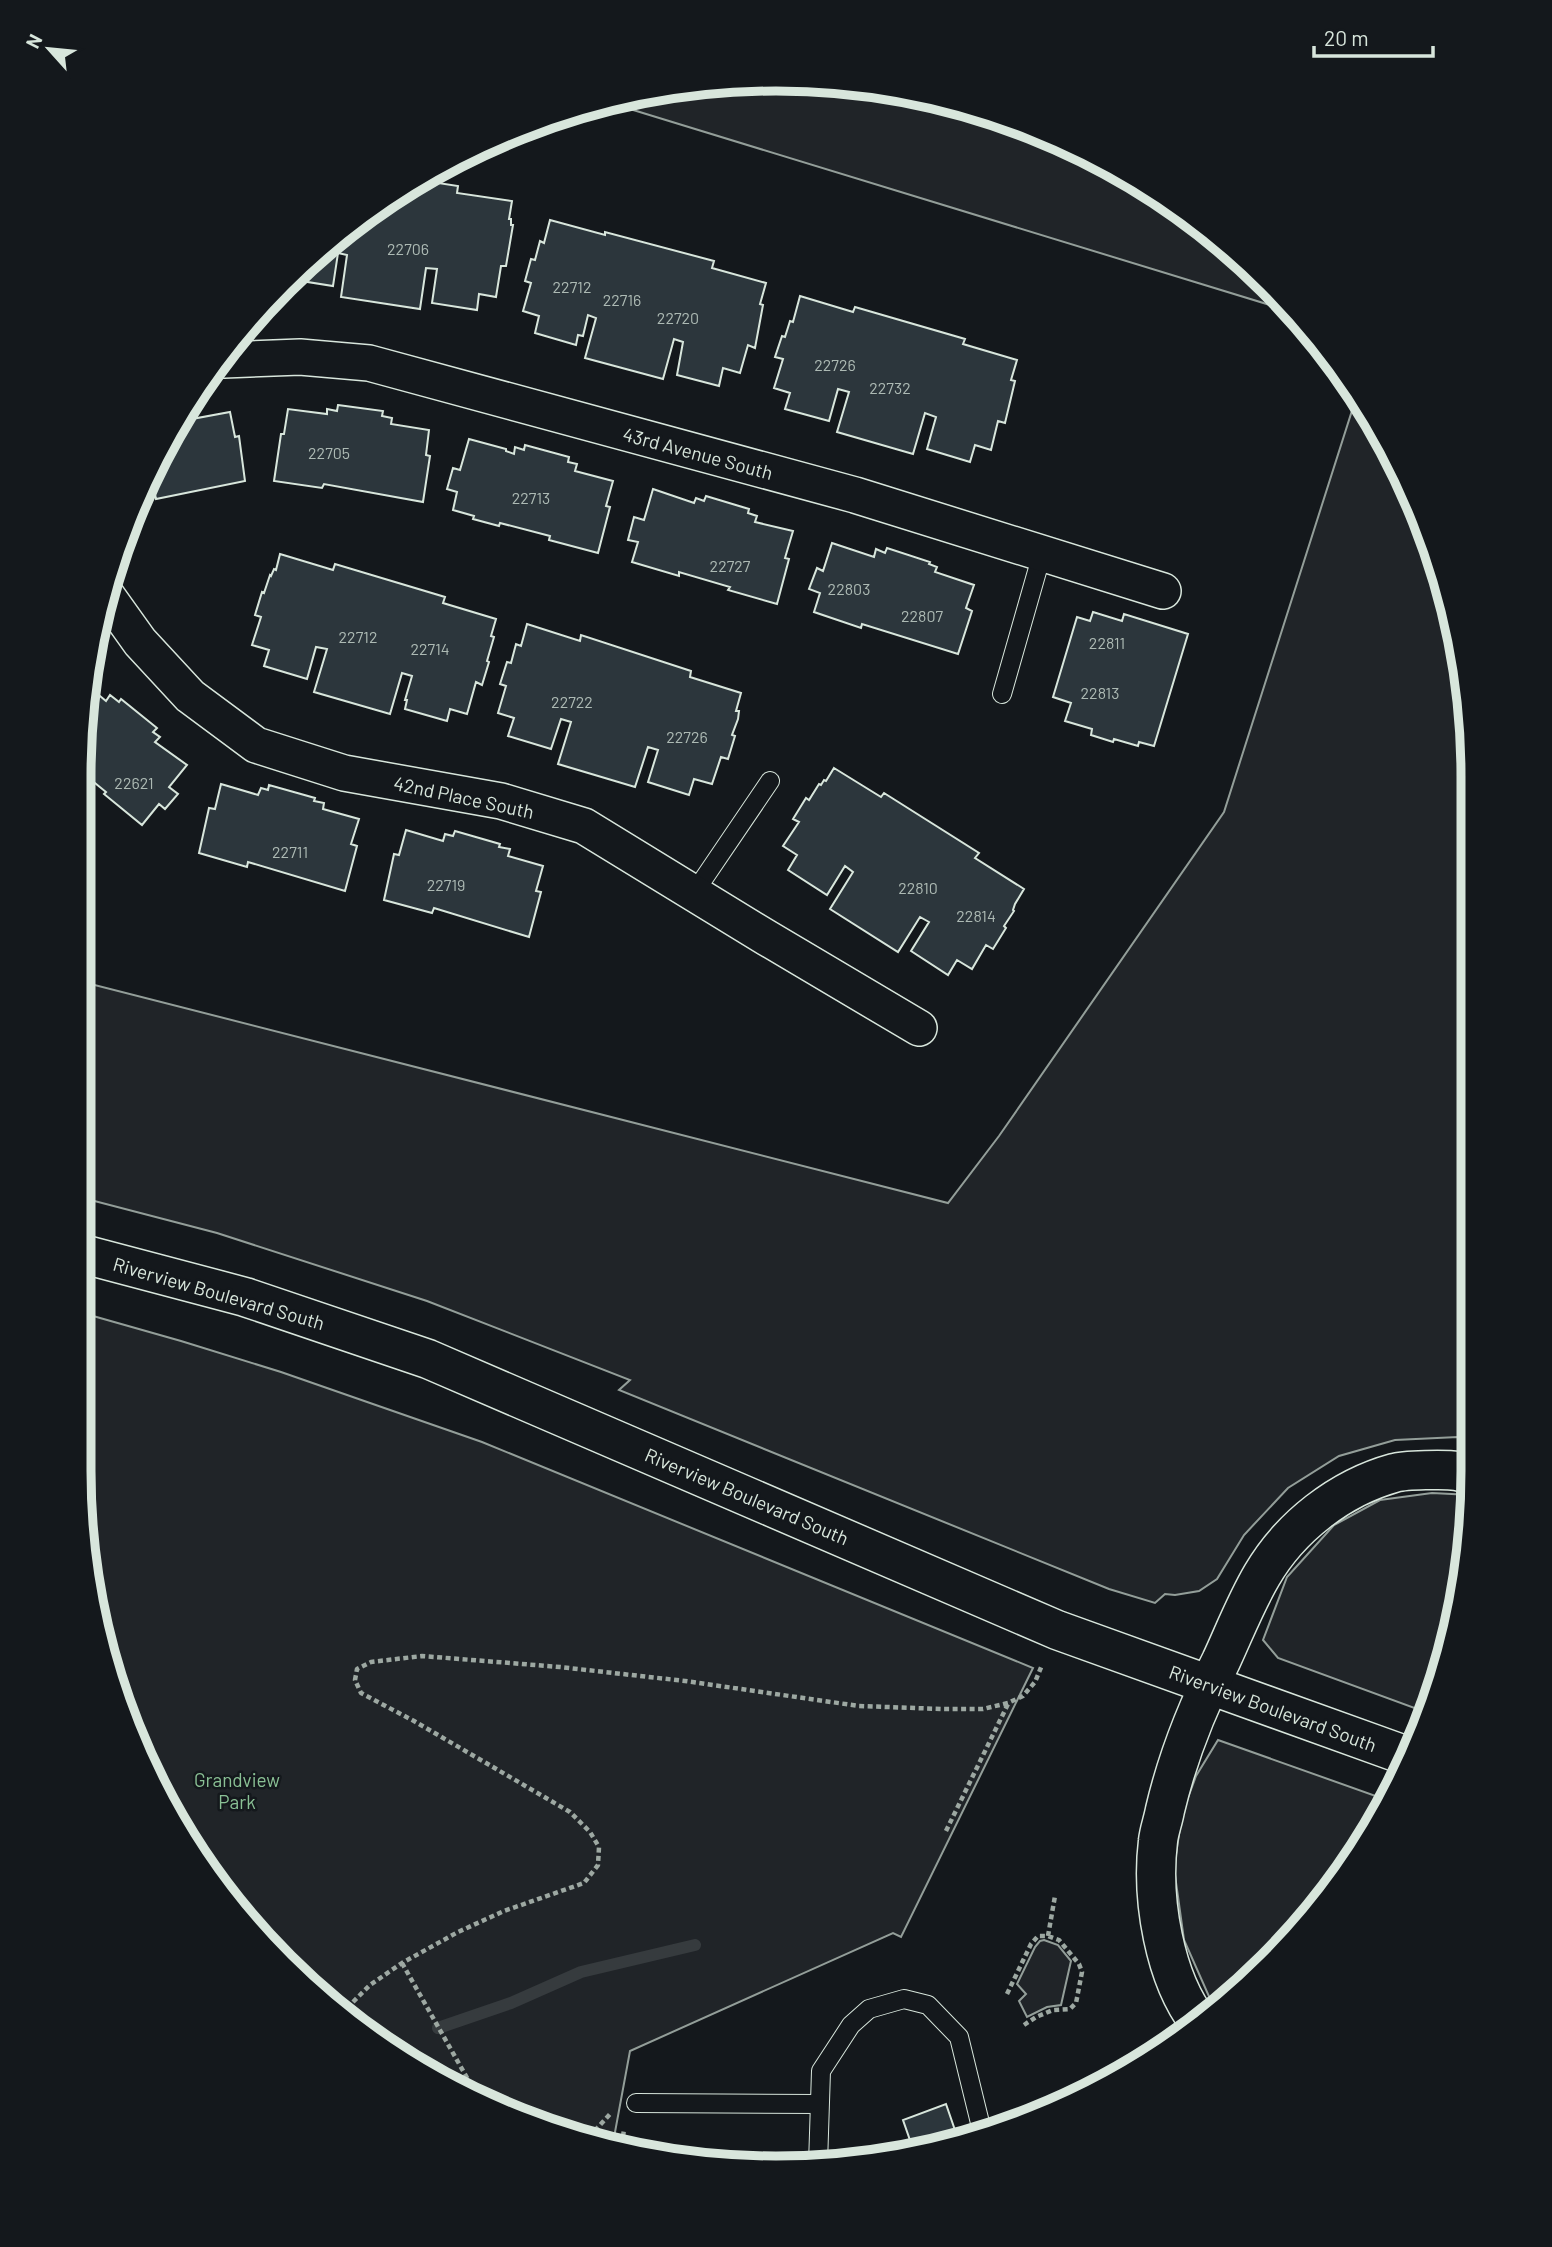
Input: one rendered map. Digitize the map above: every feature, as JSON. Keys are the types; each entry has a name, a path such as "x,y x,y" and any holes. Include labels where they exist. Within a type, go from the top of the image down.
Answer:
{"street":[{"name":"43rd Avenue South","path":"233,360 300,357 369,363 855,495 1163,591"},
{"name":"42nd Place South","path":"113,604 140,642 190,696 256,746 344,773 501,801 584,827 919,1028"},
{"name":"Riverview Boulevard South","path":"91,1256 245,1297 428,1359 1056,1630 1400,1753"},
{"path":"1194,2013 1177,1983 1164,1945 1159,1908 1158,1841 1169,1791 1208,1686 1262,1575 1279,1549 1342,1494 1395,1472 1461,1472"}],"lane":[{"path":"1002,694 1042,554"},
{"path":"694,894 770,781"},
{"path":"818,2155 821,2071 851,2025 869,2009 904,2000 929,2005 959,2037 980,2125"},
{"path":"636,2103 819,2104"}],"path":[{"path":"349,2006 370,1985 401,1963 458,1931 492,1916 584,1883 598,1865 599,1847 590,1832 570,1812 361,1693 355,1680 357,1669 371,1661 422,1656 560,1667 685,1681 859,1706 983,1709 1023,1696 1035,1682 1044,1661"},
{"path":"946,1831 1008,1703"},
{"path":"1048,1936 1055,1896"},
{"path":"1007,1994 1031,1944 1038,1936 1059,1940 1079,1964 1082,1972 1076,2003 1070,2009 1053,2010 1024,2025"},
{"path":"401,1963 470,2083"},
{"path":"594,2132 613,2111"}],"green space":[{"path":"731,92 821,92 910,104 996,127 1079,162 1157,206 1228,261 1274,306 626,108"},
{"path":"1353,407 1390,473 1425,556 1448,642 1460,731 1461,1438 1395,1440 1339,1456 1288,1488 1244,1535 1217,1579 1199,1591 1165,1594 1155,1603 1109,1589 619,1390 630,1380 427,1301 217,1233 91,1200 91,984 948,1203 999,1136 1224,812"},
{"name":"Grandview Park","path":"91,1315 281,1372 482,1442 1033,1668 901,1937 893,1933 630,2051 614,2137 556,2120 473,2085 395,2041 324,1986 261,1923 206,1852 183,1814 143,1733 127,1691 104,1605 92,1516"},
{"path":"1432,1493 1460,1494 1448,1605 1438,1648 1418,1709 1278,1658 1263,1640 1287,1577 1334,1525 1380,1500"},
{"path":"1218,1740 1378,1797 1346,1852 1291,1923 1211,2000 1184,1940 1174,1868 1182,1814 1196,1776"},
{"path":"1044,1940 1058,1945 1071,1961 1061,2005 1047,2007 1027,2017 1019,2001 1026,1994 1017,1984 1035,1947"}],"building":[{"path":"435,182 458,186 457,193 512,201 509,219 513,225 506,266 501,266 496,297 479,294 477,310 432,303 437,269 426,268 420,309 341,297 347,255 338,253 333,286 303,281 324,261 395,206"},
{"path":"550,220 714,261 712,268 766,283 760,304 763,305 755,348 748,345 740,373 723,368 719,386 677,375 683,342 674,339 663,379 585,358 596,318 588,315 583,336 578,335 576,345 535,333 539,316 523,311 531,283 525,281 531,259 535,260 540,241 544,243"},
{"path":"800,296 853,312 855,307 965,339 963,344 1017,360 1011,380 1015,381 1005,423 998,421 991,450 975,445 970,462 927,449 936,417 925,413 913,454 837,432 849,392 838,389 829,421 785,409 790,393 774,388 783,359 775,357 782,336 785,337 790,321 793,322"},
{"path":"338,405 383,411 382,416 392,418 391,424 429,430 426,455 430,456 423,502 324,484 322,488 274,481 288,409 327,414 327,409 337,411"},
{"path":"230,412 235,437 239,436 245,481 156,499 154,490 191,419"},
{"path":"469,439 506,449 514,454 515,447 524,450 525,445 569,457 568,462 577,464 575,471 613,481 606,506 610,507 598,553 549,540 550,536 473,519 474,516 453,510 457,492 447,489 453,468 460,470"},
{"path":"653,489 694,503 696,498 704,501 706,496 749,509 748,513 757,516 755,522 793,531 777,604 679,572 679,576 632,562 638,542 628,540 634,517 644,520"},
{"path":"832,543 874,557 876,549 885,553 887,548 930,562 929,564 937,567 935,572 974,585 966,608 972,611 958,654 862,624 861,628 814,612 820,593 809,589 817,568 823,571"},
{"path":"280,554 333,570 335,564 445,597 443,603 496,619 482,685 476,682 467,714 450,709 447,721 405,709 412,676 402,673 390,714 314,692 327,649 316,647 307,679 264,666 269,650 252,645 261,617 255,615 262,592 264,593 270,575 276,570"},
{"path":"1093,612 1122,621 1124,614 1188,634 1154,746 1139,742 1138,746 1114,739 1113,742 1091,735 1092,729 1065,721 1071,703 1053,697 1077,617 1090,621"},
{"path":"527,624 580,641 581,635 691,671 690,677 741,693 736,711 739,711 738,719 732,735 735,736 728,759 721,757 712,784 694,779 689,795 648,782 658,750 648,747 635,787 558,764 571,722 561,719 551,749 508,736 514,718 498,713 506,686 500,684 507,662 511,663 516,644 521,646"},
{"path":"96,693 106,701 110,695 119,702 121,699 157,728 153,732 160,737 155,742 187,765 169,787 178,794 165,809 159,804 142,825 104,794 106,792 91,780"},
{"path":"834,768 881,797 884,793 979,853 975,858 1024,889 993,949 986,945 972,969 957,960 948,975 911,951 929,922 920,917 898,952 830,909 853,872 845,866 827,895 788,870 797,855 783,846 799,822 793,819 806,798 809,800"},
{"path":"221,784 258,795 261,788 268,790 269,785 315,798 314,801 324,803 323,809 359,819 351,844 357,846 345,891 248,862 247,867 199,853 209,808 215,809"},
{"path":"406,830 443,841 445,834 453,836 455,831 500,844 499,847 510,849 508,856 543,866 536,891 541,892 529,937 434,908 432,913 384,900 394,854 399,855"},
{"path":"946,2104 956,2132 911,2143 903,2120"}],"waterway":[{"path":"438,2028 511,2003 581,1972 695,1945"}]}
